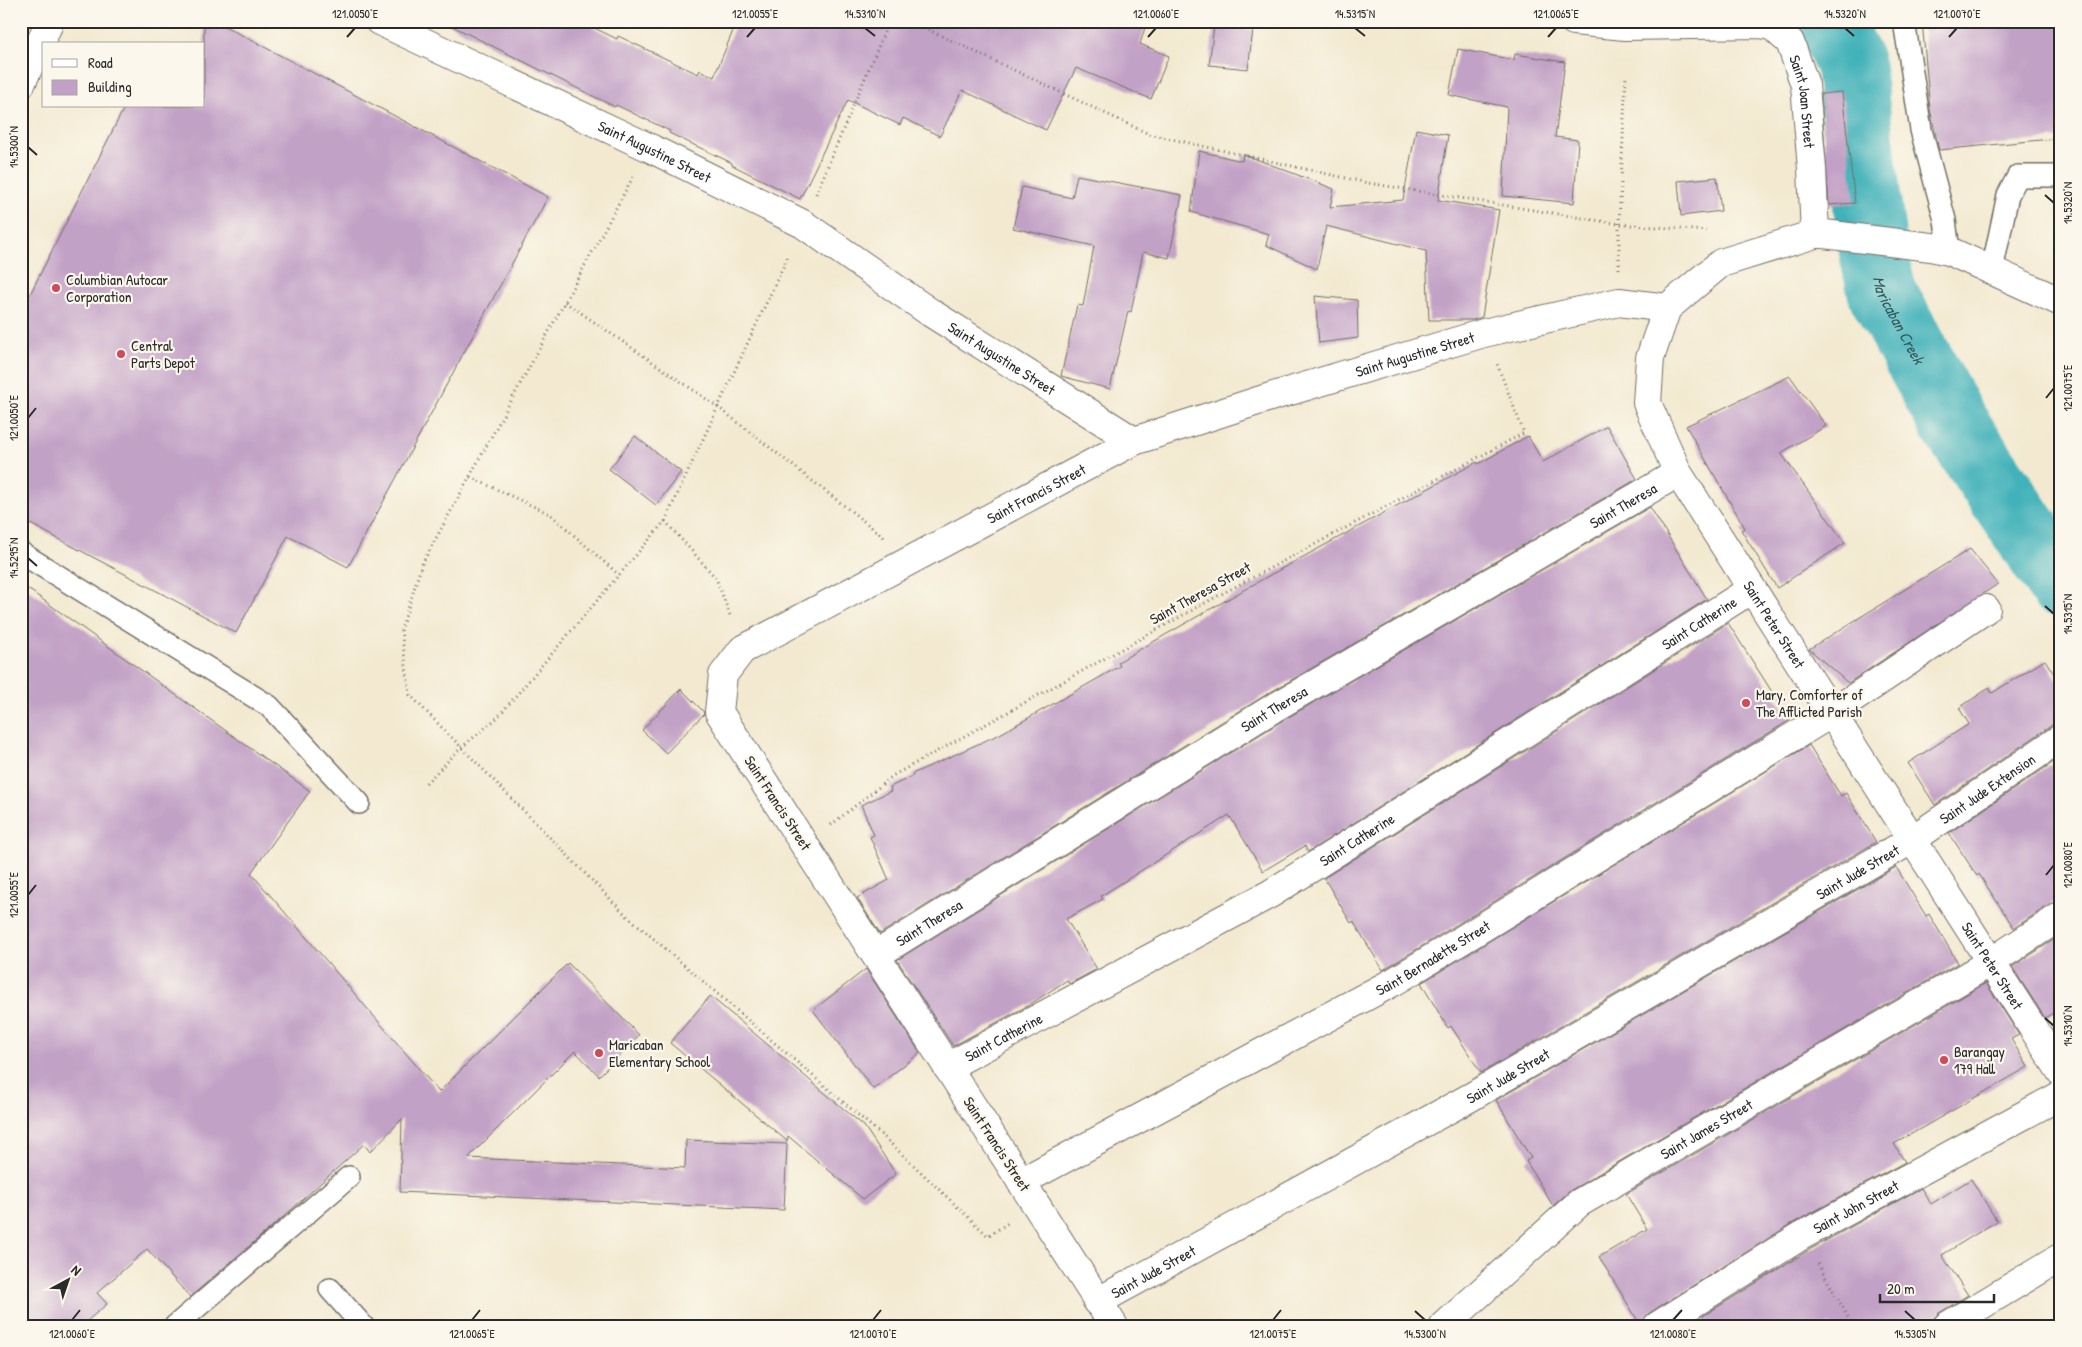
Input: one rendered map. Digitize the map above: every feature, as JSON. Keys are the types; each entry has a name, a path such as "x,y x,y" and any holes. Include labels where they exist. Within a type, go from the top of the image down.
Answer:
{"street":[{"path":"21,84 50,21"},
{"name":"Saint Augustine Street","path":"379,21 650,148 804,224 931,313 1134,441 1267,398 1484,333 1619,302 1667,308"},
{"name":"Saint Joan Street","path":"1574,21 1625,26 1759,24 1772,26 1790,42 1805,85 1819,234"},
{"path":"1667,308 1721,263 1819,234 1940,249 1992,270 2061,302"},
{"name":"Saint Peter Street","path":"1667,308 1650,358 1647,403 1678,473 2061,1072"},
{"name":"Saint Francis Street","path":"1114,1326 719,712 723,675 742,650 1134,441"},
{"name":"Saint Theresa","path":"876,955 1272,709 1678,473"},
{"name":"Saint Catherine","path":"947,1066 1270,894 1752,589"},
{"name":"Saint Bernadette Street","path":"1021,1182 1395,981 1832,713 1986,609"},
{"name":"Saint Jude Extension","path":"1913,839 2061,738"},
{"name":"Saint Jude Street","path":"1097,1302 1471,1097 1913,839"},
{"name":"Saint James Street","path":"1444,1326 1579,1203 1991,962 2061,916"},
{"name":"Saint John Street","path":"1657,1326 1801,1236 2061,1095"},
{"path":"1947,1326 2061,1257"}],"lane":[{"path":"1904,21 1921,130 1946,220 1940,249"},
{"path":"1992,270 2008,195 2018,176 2061,176"},
{"path":"21,553 269,706 359,803"},
{"path":"175,1326 349,1177"},
{"path":"330,1288 363,1326"}],"path":[{"path":"426,783 462,747 497,718 665,521 804,224 889,21"},
{"path":"910,21 1149,134 1368,183 1619,224 1712,232 1721,263"},
{"path":"1619,302 1619,224 1626,75"},
{"path":"650,148 422,564 401,630 410,695 625,914 885,1138 988,1236 1036,1206"},
{"path":"565,302 718,407 913,560"},
{"name":"Saint Theresa Street","path":"805,845 894,775 1216,597 1524,433 1484,333"},
{"path":"470,477 550,514 619,575"},
{"path":"665,521 716,578 742,650"},
{"path":"1801,1236 1853,1326"}],"building":[{"name":"Central Parts Depot","path":"204,21 215,21 548,197 348,567 288,536 236,633 21,519 21,312 124,108 205,108"},
{"path":"442,21 580,21 617,39 618,36 698,74 700,70 714,77 737,21 1147,21 1140,44 1169,56 1151,99 1076,68 1046,130 962,90 940,136 903,118 900,125 848,100 800,199 732,165 732,163 669,133 670,131 616,105 615,107"},
{"path":"1922,21 2061,21 2061,138 1939,150 1930,109"},
{"path":"1214,26 1253,30 1248,69 1209,65"},
{"path":"1458,49 1514,60 1515,54 1565,62 1555,137 1578,140 1574,203 1503,196 1507,107 1449,95"},
{"path":"1842,92 1855,203 1829,205 1821,94"},
{"path":"1416,129 1448,135 1438,200 1499,210 1482,317 1473,320 1429,320 1426,251 1326,226 1317,269 1266,245 1269,234 1191,212 1199,151 1242,161 1243,154 1334,189 1330,207 1403,200"},
{"path":"1077,175 1182,195 1169,258 1143,252 1131,312 1128,311 1110,389 1061,376 1077,305 1083,306 1094,246 1013,228 1022,187 1072,198"},
{"path":"1717,177 1721,211 1681,216 1678,181"},
{"path":"1315,296 1357,300 1358,338 1319,343"},
{"path":"1790,376 1826,426 1781,453 1845,543 1777,588 1741,530 1745,528 1686,426"},
{"path":"1607,426 1637,479 1264,696 880,934 857,898 889,880 870,837 874,835 861,805 891,791 890,787 913,776 912,774 1000,734 1120,666 1118,662 1270,575 1528,436 1543,462"},
{"path":"635,436 681,472 656,505 609,469"},
{"path":"1650,507 1707,599 1308,852 1305,846 1263,871 1229,815 1101,896 1103,899 1066,919 1097,969 1069,984 1067,980 1029,1005 953,1046 897,960 1280,722"},
{"path":"1970,549 1998,584 1848,683 1809,649"},
{"path":"21,584 310,791 251,873 439,1092 568,963 639,1035 599,1076 575,1051 468,1158 685,1168 686,1140 787,1144 784,1210 400,1192 402,1119 370,1152 364,1144 190,1297 147,1249 97,1293 107,1304 81,1326 21,1326"},
{"path":"1728,623 1790,720 1383,970 1353,921 1351,923 1324,878"},
{"path":"2045,660 2061,685 2061,723 2052,725 1935,805 1908,763 1969,724 1959,708 1989,688 1992,693"},
{"path":"681,689 704,714 666,753 642,730"},
{"path":"1809,745 1841,796 1846,793 1876,842 1481,1073 1451,1026 1448,1028 1421,983"},
{"path":"2061,757 2061,900 2052,903 2014,928 1979,874 1977,876 1949,833"},
{"path":"1896,867 1926,916 1929,914 1958,963 1571,1190 1553,1206 1526,1161 1531,1158 1496,1100"},
{"path":"2061,935 2061,1008 2045,1018 2012,967"},
{"path":"866,969 920,1053 873,1089 813,1010"},
{"path":"1986,983 2019,1035 2011,1039 2028,1067 1894,1144 1905,1162 1793,1223 1649,1313 1640,1324 1599,1257 1647,1229 1626,1194"},
{"path":"710,996 864,1126 896,1174 863,1199 788,1136 787,1141 670,1043"},
{"path":"1971,1179 1997,1221 1942,1255 1968,1295 1939,1313 1934,1318 1931,1326 1709,1326 1703,1316 1809,1250 1921,1188 1931,1204"}],"waterway":[{"name":"Maricaban Creek","path":"1830,21 1850,64 1873,249 1882,292 1951,419 2061,583"}],"place":[{"name":"Columbian Autocar Corporation","path":"56,288"},
{"name":"Central Parts Depot","path":"121,354"},
{"name":"Mary, Comforter of The Afflicted Parish","path":"1746,703"},
{"name":"Maricaban Elementary School","path":"599,1053"},
{"name":"Barangay 179 Hall","path":"1944,1060"}]}
